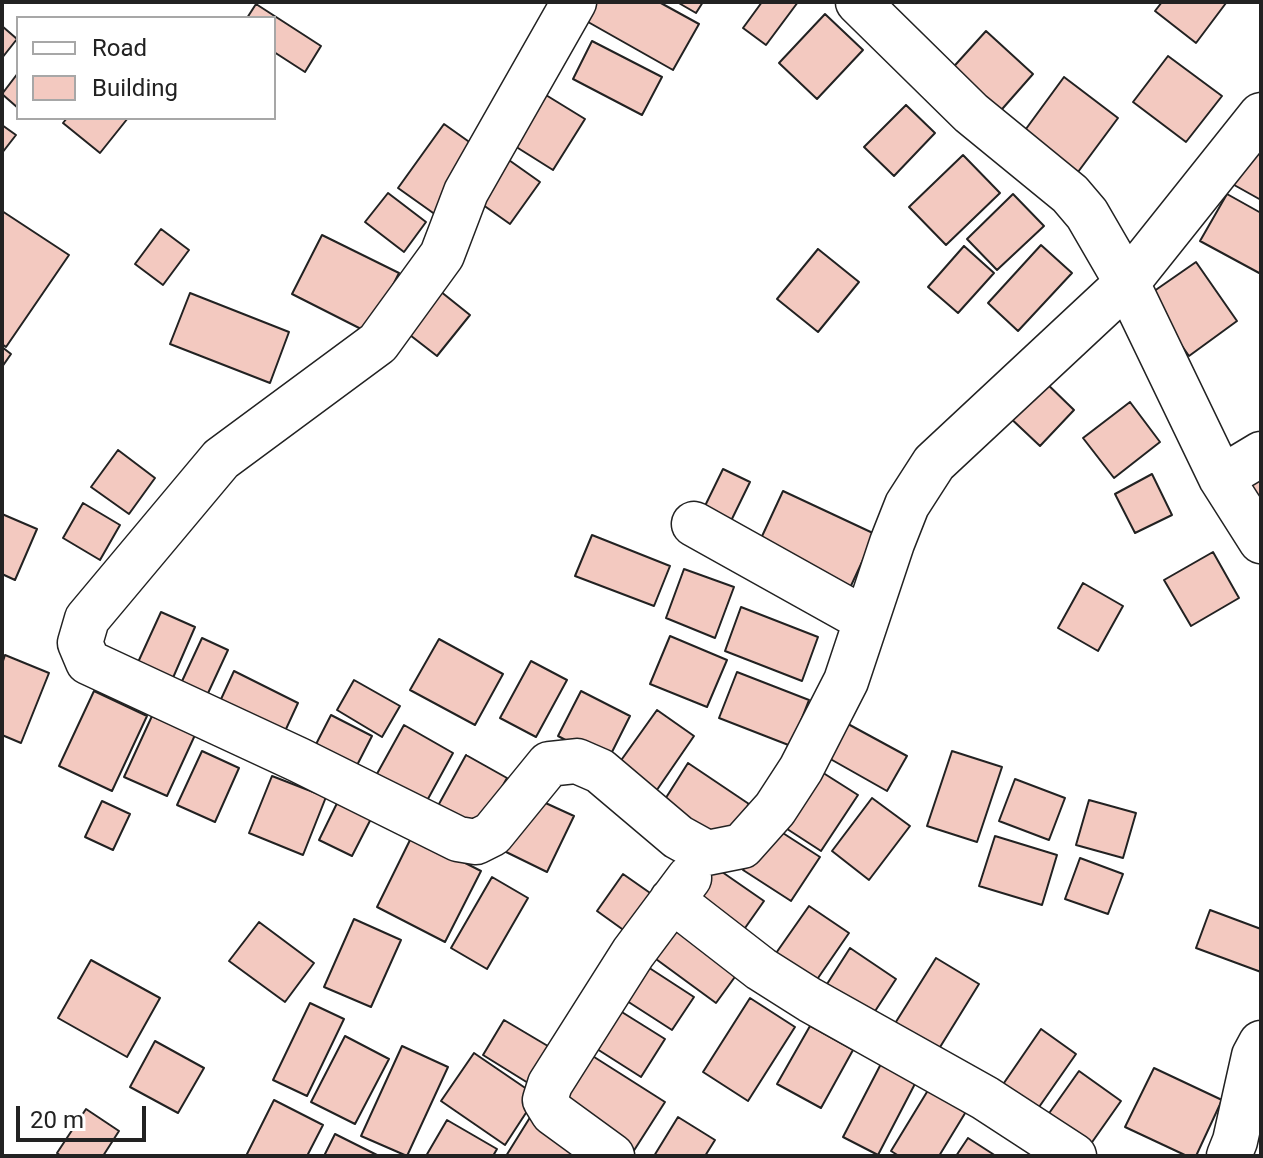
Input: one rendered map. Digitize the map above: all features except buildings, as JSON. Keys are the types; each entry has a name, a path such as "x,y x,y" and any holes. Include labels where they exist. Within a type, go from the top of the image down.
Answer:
{"street":[{"path":"574,2 466,192 442,255 378,343 221,459 87,619 80,643 88,662 299,760 458,839 476,842 492,834 549,764 577,761 600,771 678,837 707,853 742,846 775,809 801,769 846,681 907,505 934,463 1127,283 1261,115"},
{"path":"858,2 971,113 1070,194 1087,214 1127,283 1221,478 1261,541"},
{"path":"1221,478 1261,454"},
{"path":"694,524 866,620"},
{"path":"612,1156 553,1113 545,1100 550,1084 625,966 707,853"},
{"path":"672,900 761,969 798,993 985,1098 1074,1156"},
{"path":"1229,1156 1254,1056 1261,1043"}]}
